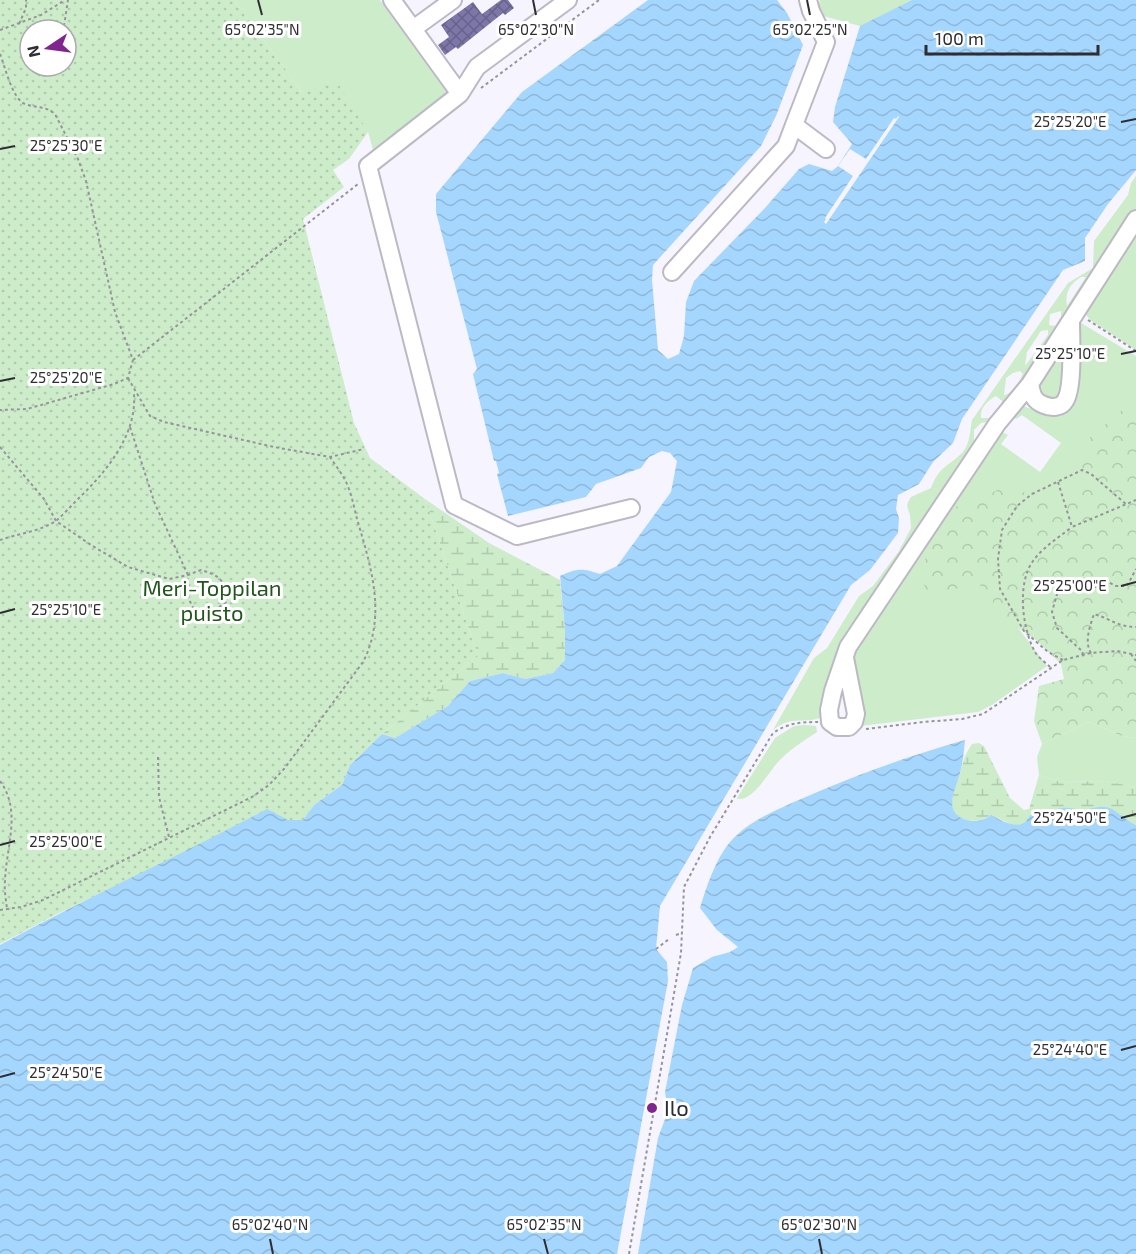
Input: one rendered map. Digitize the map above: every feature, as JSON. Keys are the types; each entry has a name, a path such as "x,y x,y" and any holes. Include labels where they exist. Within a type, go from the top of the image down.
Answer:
{"street":[{"path":"392,0 460,94"},
{"path":"413,29 453,0"},
{"path":"568,0 477,67 460,94 368,166 454,505 518,536 631,508"},
{"path":"672,272 786,146 826,42 810,11 808,0"},
{"path":"794,125 826,149"},
{"path":"845,658 856,714 854,722 849,727 837,727 830,722 829,710 848,647 997,424 1030,384 1136,219"},
{"path":"1030,384 1032,397 1040,404 1049,408 1059,407 1065,401 1071,374 1074,317"}],"path":[{"path":"22,18 26,8 26,0"},
{"path":"34,18 67,0"},
{"path":"65,18 67,0"},
{"path":"491,79 599,0"},
{"path":"0,30 18,24"},
{"path":"0,54 16,97 24,104 49,109 55,114 78,159 86,181 115,312 133,360 128,378 134,392 150,416 164,422 263,445 330,457 364,449"},
{"path":"133,360 371,174"},
{"path":"1074,317 1136,351"},
{"path":"0,410 27,409 128,378"},
{"path":"0,540 56,521 105,471 130,427 135,410 134,392"},
{"path":"0,447 44,499 56,521 128,567 169,579 188,576 201,570 216,575 226,588 226,602 213,612 194,609 186,594 188,576 155,504 130,427"},
{"path":"0,910 43,900 252,797 276,778 363,662 371,646 375,627 375,591 369,560 346,481 330,457"},
{"path":"1062,660 1048,652 1024,631 1000,589 998,559 1002,530 1017,506 1032,494 1082,470 1091,474 1127,505"},
{"path":"1058,482 1072,527"},
{"path":"1050,667 1035,652 1024,620 1025,577 1033,561 1044,548 1072,527 1136,500"},
{"path":"1082,655 1083,652 1057,628 1052,612 1057,594 1065,583 1076,578 1096,587 1106,581 1116,586 1127,586 1136,569"},
{"path":"1092,653 1088,647 1094,614 1106,617 1123,627 1136,627"},
{"path":"849,727 861,730 962,719 983,714 1062,660 1092,653 1117,651 1136,655"},
{"path":"1131,654 1136,661"},
{"path":"629,1254 681,953 684,887 710,837 773,733 784,725 796,722 830,722"},
{"path":"158,757 159,797 170,838"},
{"path":"0,781 6,789 12,809 5,879 7,909"},
{"path":"676,935 682,933"},
{"path":"656,949 669,939"}],"green space":[{"name":"Meri-Toppilan puisto","path":"0,0 234,0 302,92 337,82 368,132 349,159 333,170 344,187 303,219 354,423 370,458 425,499 478,656 382,734 350,765 342,785 314,805 303,820 288,820 190,850 0,944"},
{"path":"234,0 380,0 449,98 374,153 368,132 302,92"},
{"path":"820,0 983,0 860,26 816,14"},
{"path":"1136,176 1136,213 882,591 822,717 787,722 773,730 814,658 827,648 859,596 873,586 899,551 911,528 907,506 911,497 931,488 941,471 965,450 972,420 1068,283 1093,268 1094,241 1128,195 1131,183","holes":["1086,277 1067,306 1067,293 1077,280","1061,311 1061,317 1055,326 1049,325 1050,314","1048,330 1048,335 1025,366 1027,352 1041,331","1020,371 1023,374 1012,390 1004,395 1006,378","996,396 1002,401 1001,407 990,418 981,418 983,408","988,422 974,444 974,430 981,423"]},
{"path":"1136,232 1136,350 1090,320 1085,313"},
{"path":"1081,323 1136,356 1136,405 1098,488 988,579 1019,629 1047,666 992,705 978,712 860,726 850,662 855,645 1000,431 1008,435 1001,444 1040,472 1061,443 1022,415 1016,419 1013,417 1021,405 1054,415 1067,411 1075,400 1078,328"},
{"path":"1066,345 1061,396 1055,399 1044,398 1038,390 1040,378 1062,346"},
{"path":"1136,398 1136,738 1122,736 1089,722 1042,744 1034,721 1039,686 1064,679 1061,664 1037,641 994,611 992,593 976,583 930,596 918,574 942,526 960,502 983,497 1002,488 1032,494 1047,504 1056,501 1082,478 1078,448"},
{"path":"425,499 489,543 560,580 565,629 565,660 553,673 525,679 503,673 470,681 448,706 395,738 382,734 478,656"},
{"path":"1089,722 1122,736 1136,738 1136,787 1106,781 1060,782 1039,775 1037,757 1042,744"},
{"path":"794,726 816,726 817,732 782,758 756,790 738,799 775,738"},
{"path":"979,743 984,746 1010,798 1024,810 1029,809 1039,775 1060,782 1106,781 1136,787 1136,825 1125,821 1104,807 1084,810 1064,808 1021,825 1013,825 991,815 978,820 964,819 954,811 952,799 965,756 972,744"}],"water":[{"path":"648,0 777,0 787,13 803,45 776,116 761,146 653,265 652,280 658,350 668,359 679,354 684,336 686,302 694,281 765,208 799,169 809,164 832,171 838,166 852,144 833,122 835,107 860,26 912,0 1136,0 1136,170 1108,204 1085,238 1085,261 1063,270 962,419 953,443 933,462 919,484 898,495 896,509 899,518 898,533 870,570 851,585 660,906 656,949 667,962 668,981 617,1254 0,1254 0,945 267,809 288,820 303,820 314,805 342,785 350,765 382,734 395,738 448,706 470,681 503,673 525,679 553,673 565,660 565,629 560,576 580,570 600,574 617,566 671,492 677,461 670,453 662,451 649,457 641,468 596,484 586,497 508,516 473,374 477,369 436,212 436,194 522,92"},
{"path":"965,740 962,765 952,805 957,815 964,819 978,821 991,815 1007,823 1018,825 1023,824 1030,815 1042,815 1062,808 1085,810 1102,807 1112,809 1136,825 1136,1254 638,1254 658,1138 668,1111 665,1092 682,1005 693,968 712,957 738,947 717,930 700,908 710,879 724,850 744,829 785,806 882,766"}],"pier":[{"path":"898,116 826,224 825,218 853,176 838,166 850,149 866,159 894,118"}],"building":[{"path":"501,0 508,0 514,8 505,15 503,13 458,49 456,47 445,55 438,45 449,37 441,25 473,2 482,14"}],"place":[{"name":"Ilo","path":"652,1108"}]}
